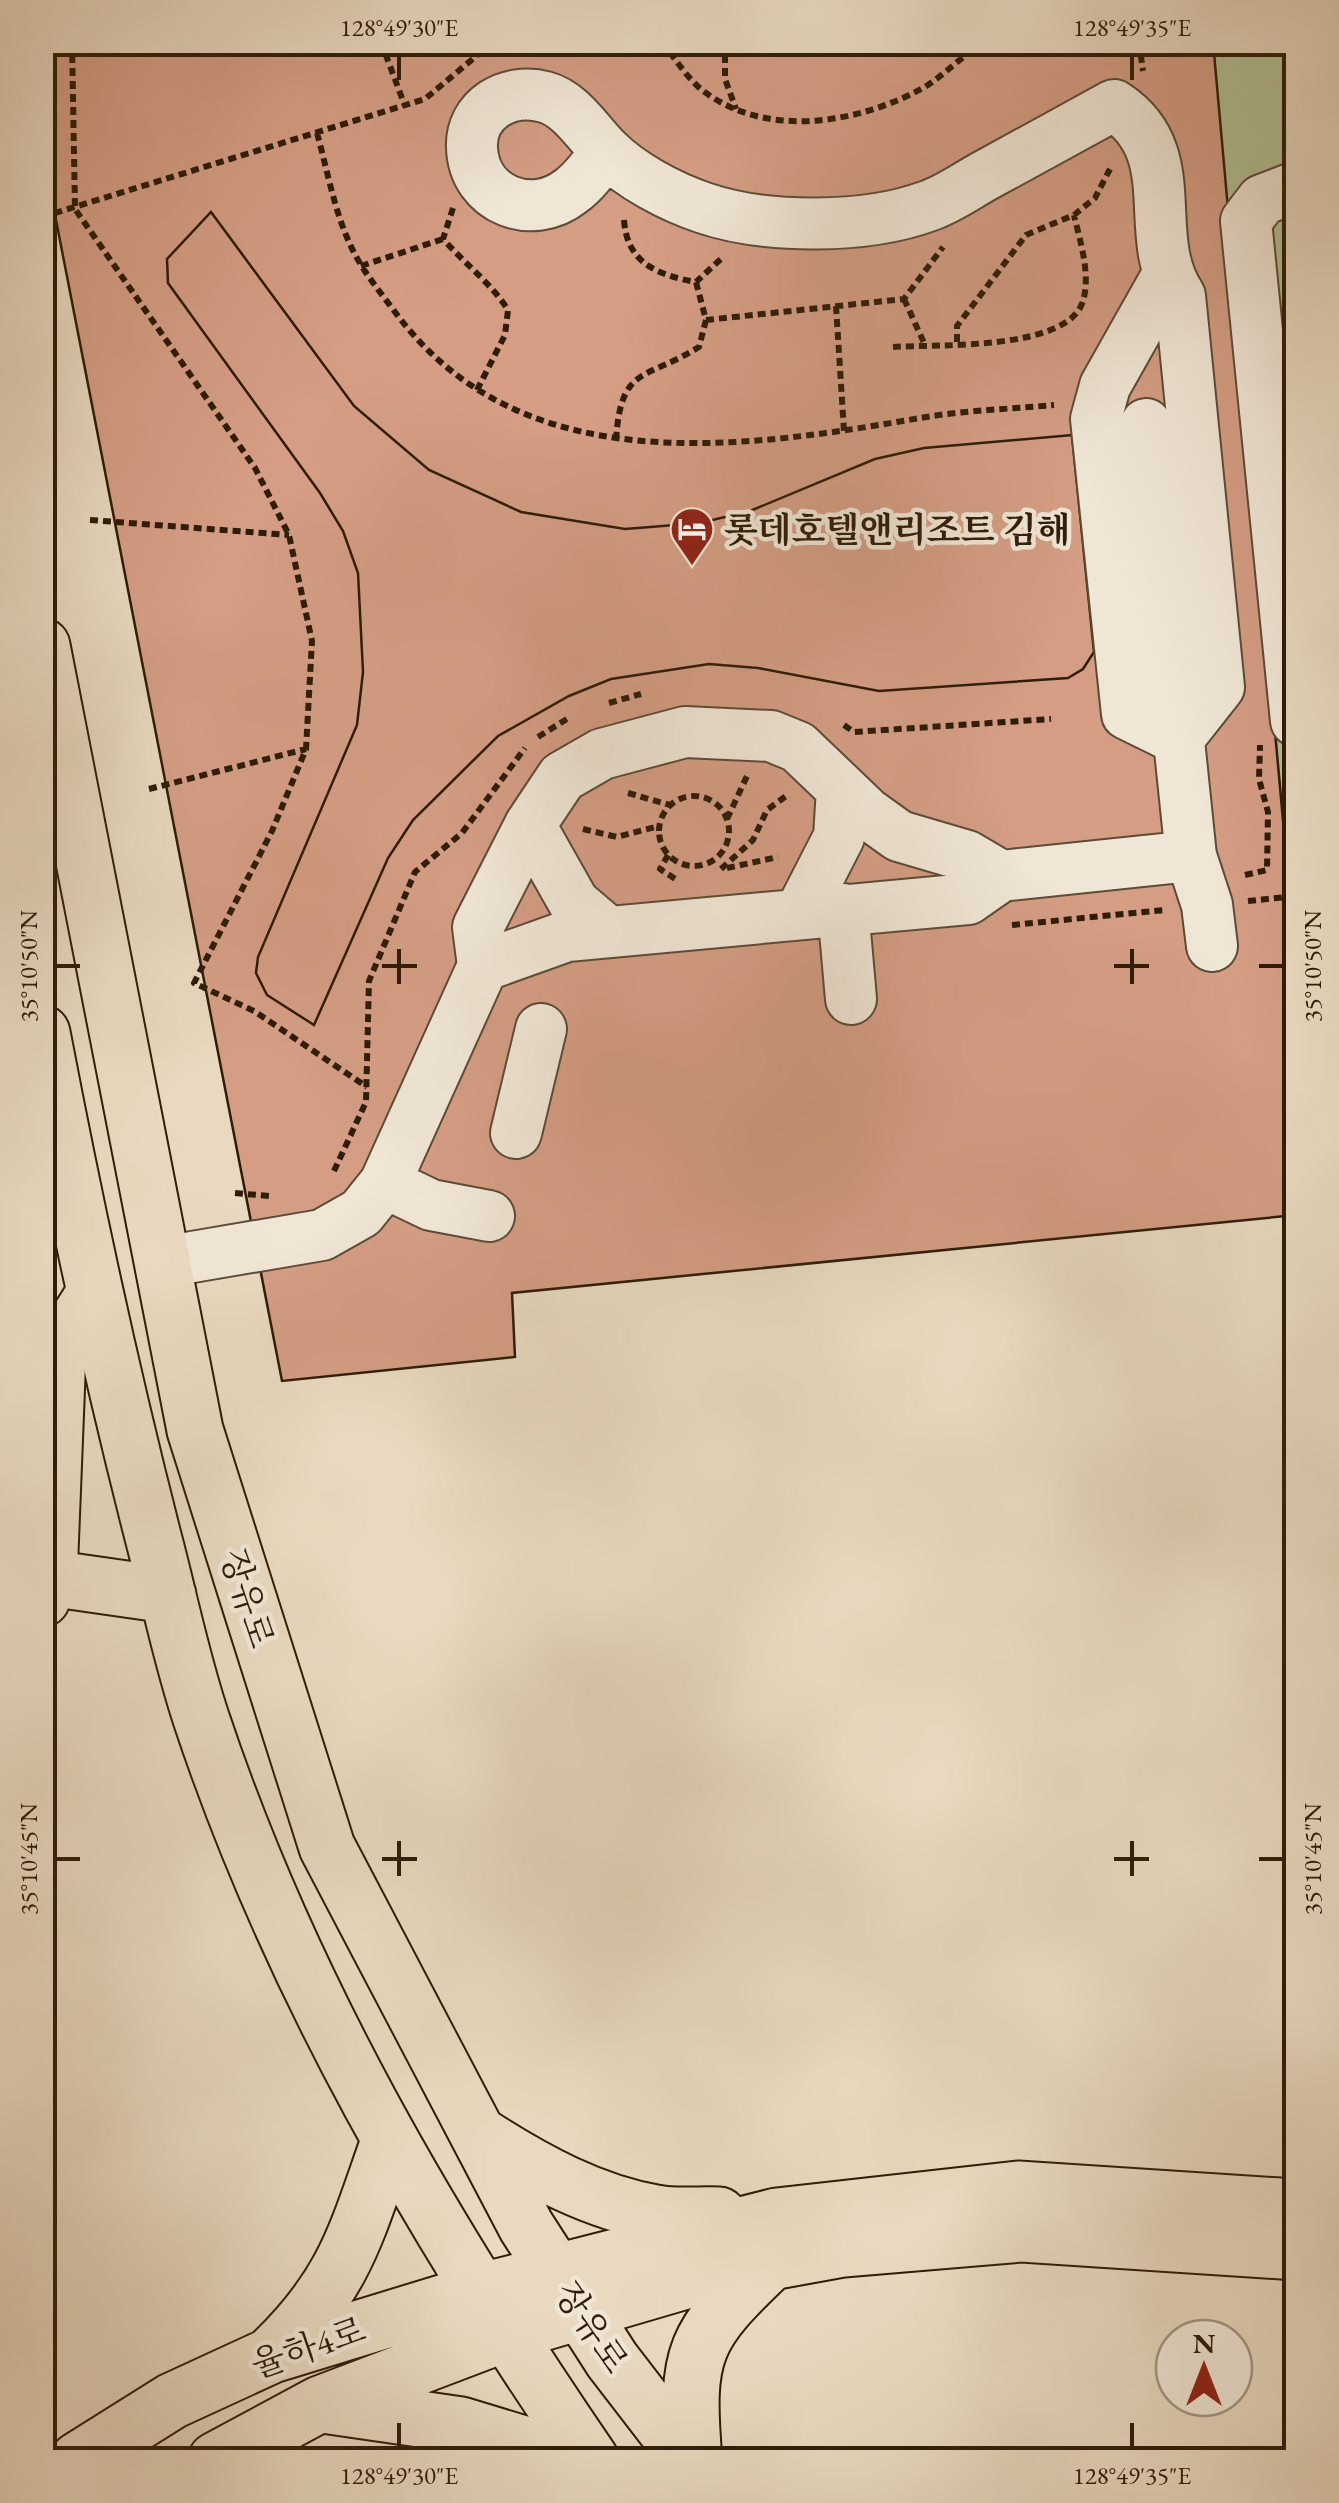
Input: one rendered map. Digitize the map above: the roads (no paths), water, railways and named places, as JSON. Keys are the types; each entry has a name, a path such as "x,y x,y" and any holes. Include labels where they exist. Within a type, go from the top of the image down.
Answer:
{"main road":[{"name":"장유로","path":"42,646 195,1430 327,1847 526,2226 567,2292 691,2460"},
{"name":"장유로","path":"42,1033 94,1294 168,1595 201,1719 262,1882 388,2144 491,2313 591,2460"},
{"path":"94,1294 58,1351 46,1588 168,1595"},
{"path":"482,2137 544,2176 656,2213 774,2239 843,2249 1022,2234 1296,2252"},
{"path":"272,2355 315,2312 355,2244 388,2144"},
{"path":"691,2460 690,2412 697,2346 774,2239 1018,2189 1296,2207"},
{"name":"율하4로","path":"78,2460 172,2401 272,2355 491,2313 567,2292 698,2277 774,2239"},
{"name":"율하4로","path":"216,2460 491,2313"},
{"path":"320,2404 461,2425 576,2460"}],"lane":[{"path":"606,152 570,192 548,203 525,207 507,202 482,180 474,170 471,146 475,124 489,106 512,95 547,97 584,124 606,152 633,173 704,208 786,224 859,220 927,207 1114,104 1136,119 1156,156 1167,276 1180,296 1218,687 1178,739"},
{"path":"1296,187 1262,200 1246,222 1296,721"},
{"path":"1167,276 1104,386 1096,419 1127,714 1178,739"},
{"path":"1146,424 1190,856 1208,905 1212,946"},
{"path":"608,932 574,903 548,864 551,822 562,777 602,754 685,732 770,736 798,747 899,836 967,856 1000,876"},
{"path":"842,789 839,837 821,911 851,999"},
{"path":"163,1262 322,1235 361,1213 385,1183 484,966 478,927 551,822"},
{"path":"484,966 567,936 968,899 1000,876 1190,856"},
{"path":"516,1134 541,1029"},
{"path":"385,1183 431,1205 489,1216"}],"place":[{"name":"롯데호텔앤리조트 김해","path":"692,567"}]}
